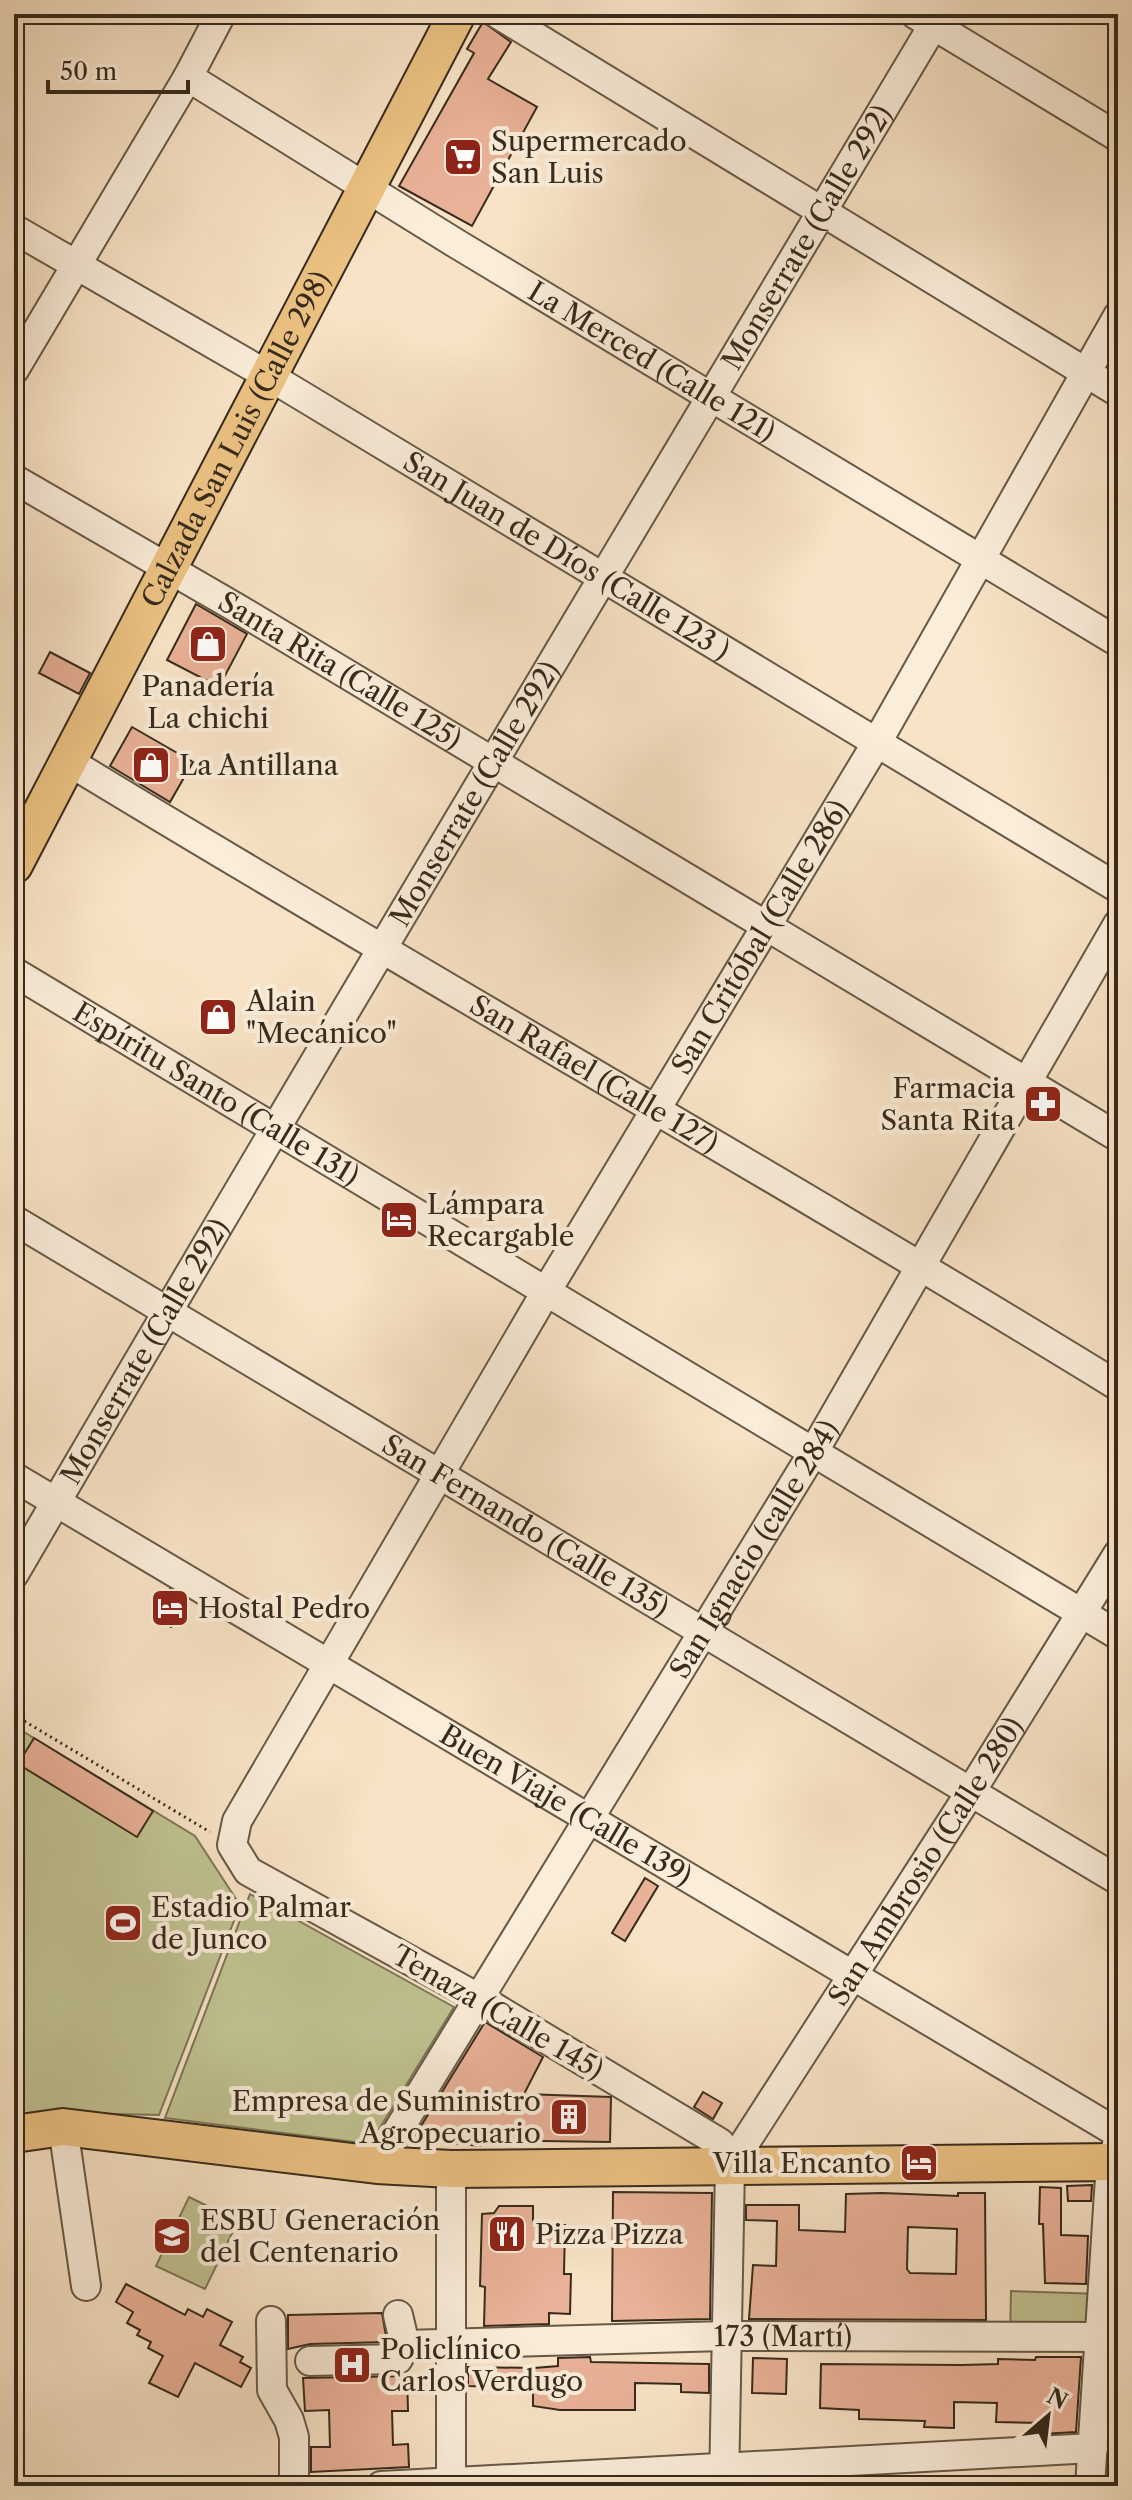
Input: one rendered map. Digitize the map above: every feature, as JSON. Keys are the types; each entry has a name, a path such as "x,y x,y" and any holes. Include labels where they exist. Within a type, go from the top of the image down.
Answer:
{"main road":[{"name":"Calzada San Luis (Calle 298)","path":"14,865 457,14"},
{"path":"14,2134 63,2127 377,2165 451,2169 730,2166 1116,2149"}],"street":[{"path":"14,370 188,77 221,14"},
{"path":"498,14 1118,392"},
{"path":"929,18 1118,137"},
{"name":"Monserrate (Calle 292)","path":"14,1574 491,764 823,214 929,18"},
{"name":"La Merced (Calle 121)","path":"188,77 366,188 1118,642"},
{"name":"San Juan de Díos (Calle 123 )","path":"14,229 269,376 1118,888"},
{"name":"San Critóbal (Calle 286)","path":"232,1845 237,1821 547,1290 876,744 1118,316"},
{"name":"Santa Rita (Calle 125)","path":"14,479 491,764 768,925 1118,1137"},
{"name":"San Rafael (Calle 127)","path":"68,761 382,950 922,1266 1118,1386"},
{"name":"San Ignacio (calle 284)","path":"377,2165 814,1451 1118,924"},
{"name":"Espíritu Santo (Calle 131)","path":"14,972 1118,1635"},
{"name":"San Fernando (Calle 135)","path":"14,1220 701,1634 1118,1880"},
{"name":"Buen Viaje (Calle 139)","path":"14,1477 853,1975 1116,2149"},
{"name":"San Ambrosio (Calle 280)","path":"730,2166 970,1793 1118,1554"},
{"name":"Tenaza (Calle 145)","path":"232,1845 248,1871 480,1999 720,2143 730,2166"},
{"path":"63,2127 86,2286"},
{"path":"381,2486 1098,2467 1108,2337 1116,2149"},
{"path":"724,2477 730,2166"},
{"path":"451,2169 451,2484"},
{"path":"310,2361 398,2359 405,2345 398,2315"},
{"path":"271,2321 272,2390 289,2420 294,2437 294,2486"},
{"name":"173 (Martí)","path":"405,2345 725,2336 1108,2337"}],"path":[{"path":"14,1715 232,1845"}],"green space":[{"name":"Estadio Palmar de Junco","path":"14,1726 195,1836 240,1905 159,2115 76,2113 14,2121"},
{"path":"250,1894 454,2007 370,2144 165,2118"},
{"path":"189,2197 238,2221 205,2289 156,2266"},
{"path":"1011,2291 1101,2294 1098,2337 1010,2336"}],"building":[{"path":"483,22 511,42 488,79 537,107 472,226 399,186 474,53 467,49"},
{"name":"Panadería La chichi","path":"196,604 247,634 219,687 167,660"},
{"path":"50,652 90,673 79,694 39,673"},
{"name":"La Antillana","path":"132,727 193,762 170,802 110,766"},
{"name":"Hostal Pedro","path":"170,1589 186,1599 171,1627 154,1618"},
{"path":"34,1738 153,1811 137,1837 18,1764"},
{"path":"645,1878 658,1886 625,1941 612,1933"},
{"path":"485,2022 543,2057 524,2094 611,2097 610,2142 481,2140 480,2146 413,2139"},
{"path":"703,2092 722,2103 713,2119 694,2107"},
{"path":"1092,2185 1091,2201 1068,2201 1067,2186"},
{"path":"1040,2187 1061,2188 1061,2235 1088,2236 1086,2284 1045,2283 1043,2224 1039,2224"},
{"path":"613,2192 712,2193 710,2319 612,2321"},
{"path":"958,2193 985,2193 986,2320 749,2319 753,2265 776,2266 777,2221 746,2220 746,2205 799,2205 799,2230 845,2232 846,2194 958,2196","holes":["908,2227 957,2229 956,2274 910,2273 907,2269"]},
{"path":"499,2206 533,2206 533,2224 565,2225 564,2274 571,2274 570,2314 549,2313 549,2324 484,2326 485,2287 480,2286 482,2214 494,2213"},
{"path":"126,2284 185,2315 188,2309 203,2317 207,2309 232,2322 220,2345 243,2357 240,2362 251,2368 241,2387 195,2363 178,2397 149,2383 163,2356 148,2348 151,2342 137,2335 140,2330 127,2323 133,2312 116,2302"},
{"path":"382,2313 387,2342 310,2344 288,2349 288,2315"},
{"path":"590,2357 591,2362 709,2364 709,2393 681,2392 681,2384 635,2383 635,2410 560,2410 533,2406 533,2388 468,2386 468,2367 534,2368 558,2366 558,2358"},
{"path":"1036,2357 1081,2357 1076,2432 1042,2434 1042,2423 996,2422 997,2403 954,2402 954,2428 924,2427 925,2421 859,2419 859,2410 820,2408 821,2364 998,2364 998,2359 1035,2360"},
{"path":"753,2358 787,2359 786,2394 752,2393"},
{"path":"407,2376 408,2411 392,2411 393,2445 408,2444 409,2467 311,2472 311,2447 330,2447 329,2410 305,2411 303,2378"}],"place":[{"name":"Supermercado San Luis","path":"463,157"},
{"name":"Panadería La chichi","path":"208,644"},
{"name":"La Antillana","path":"151,765"},
{"name":"Alain \"Mecánico\"","path":"218,1017"},
{"name":"Farmacia Santa Rita","path":"1043,1104"},
{"name":"Lámpara Recargable","path":"399,1220"},
{"name":"Hostal Pedro","path":"170,1608"},
{"name":"Estadio Palmar de Junco","path":"123,1923"},
{"name":"Empresa de Suministro Agropecuario","path":"569,2117"},
{"name":"Villa Encanto","path":"919,2163"},
{"name":"Pizza Pizza","path":"507,2234"},
{"name":"ESBU Generación del Centenario","path":"172,2236"},
{"name":"Policlínico Carlos Verdugo","path":"352,2365"}]}
